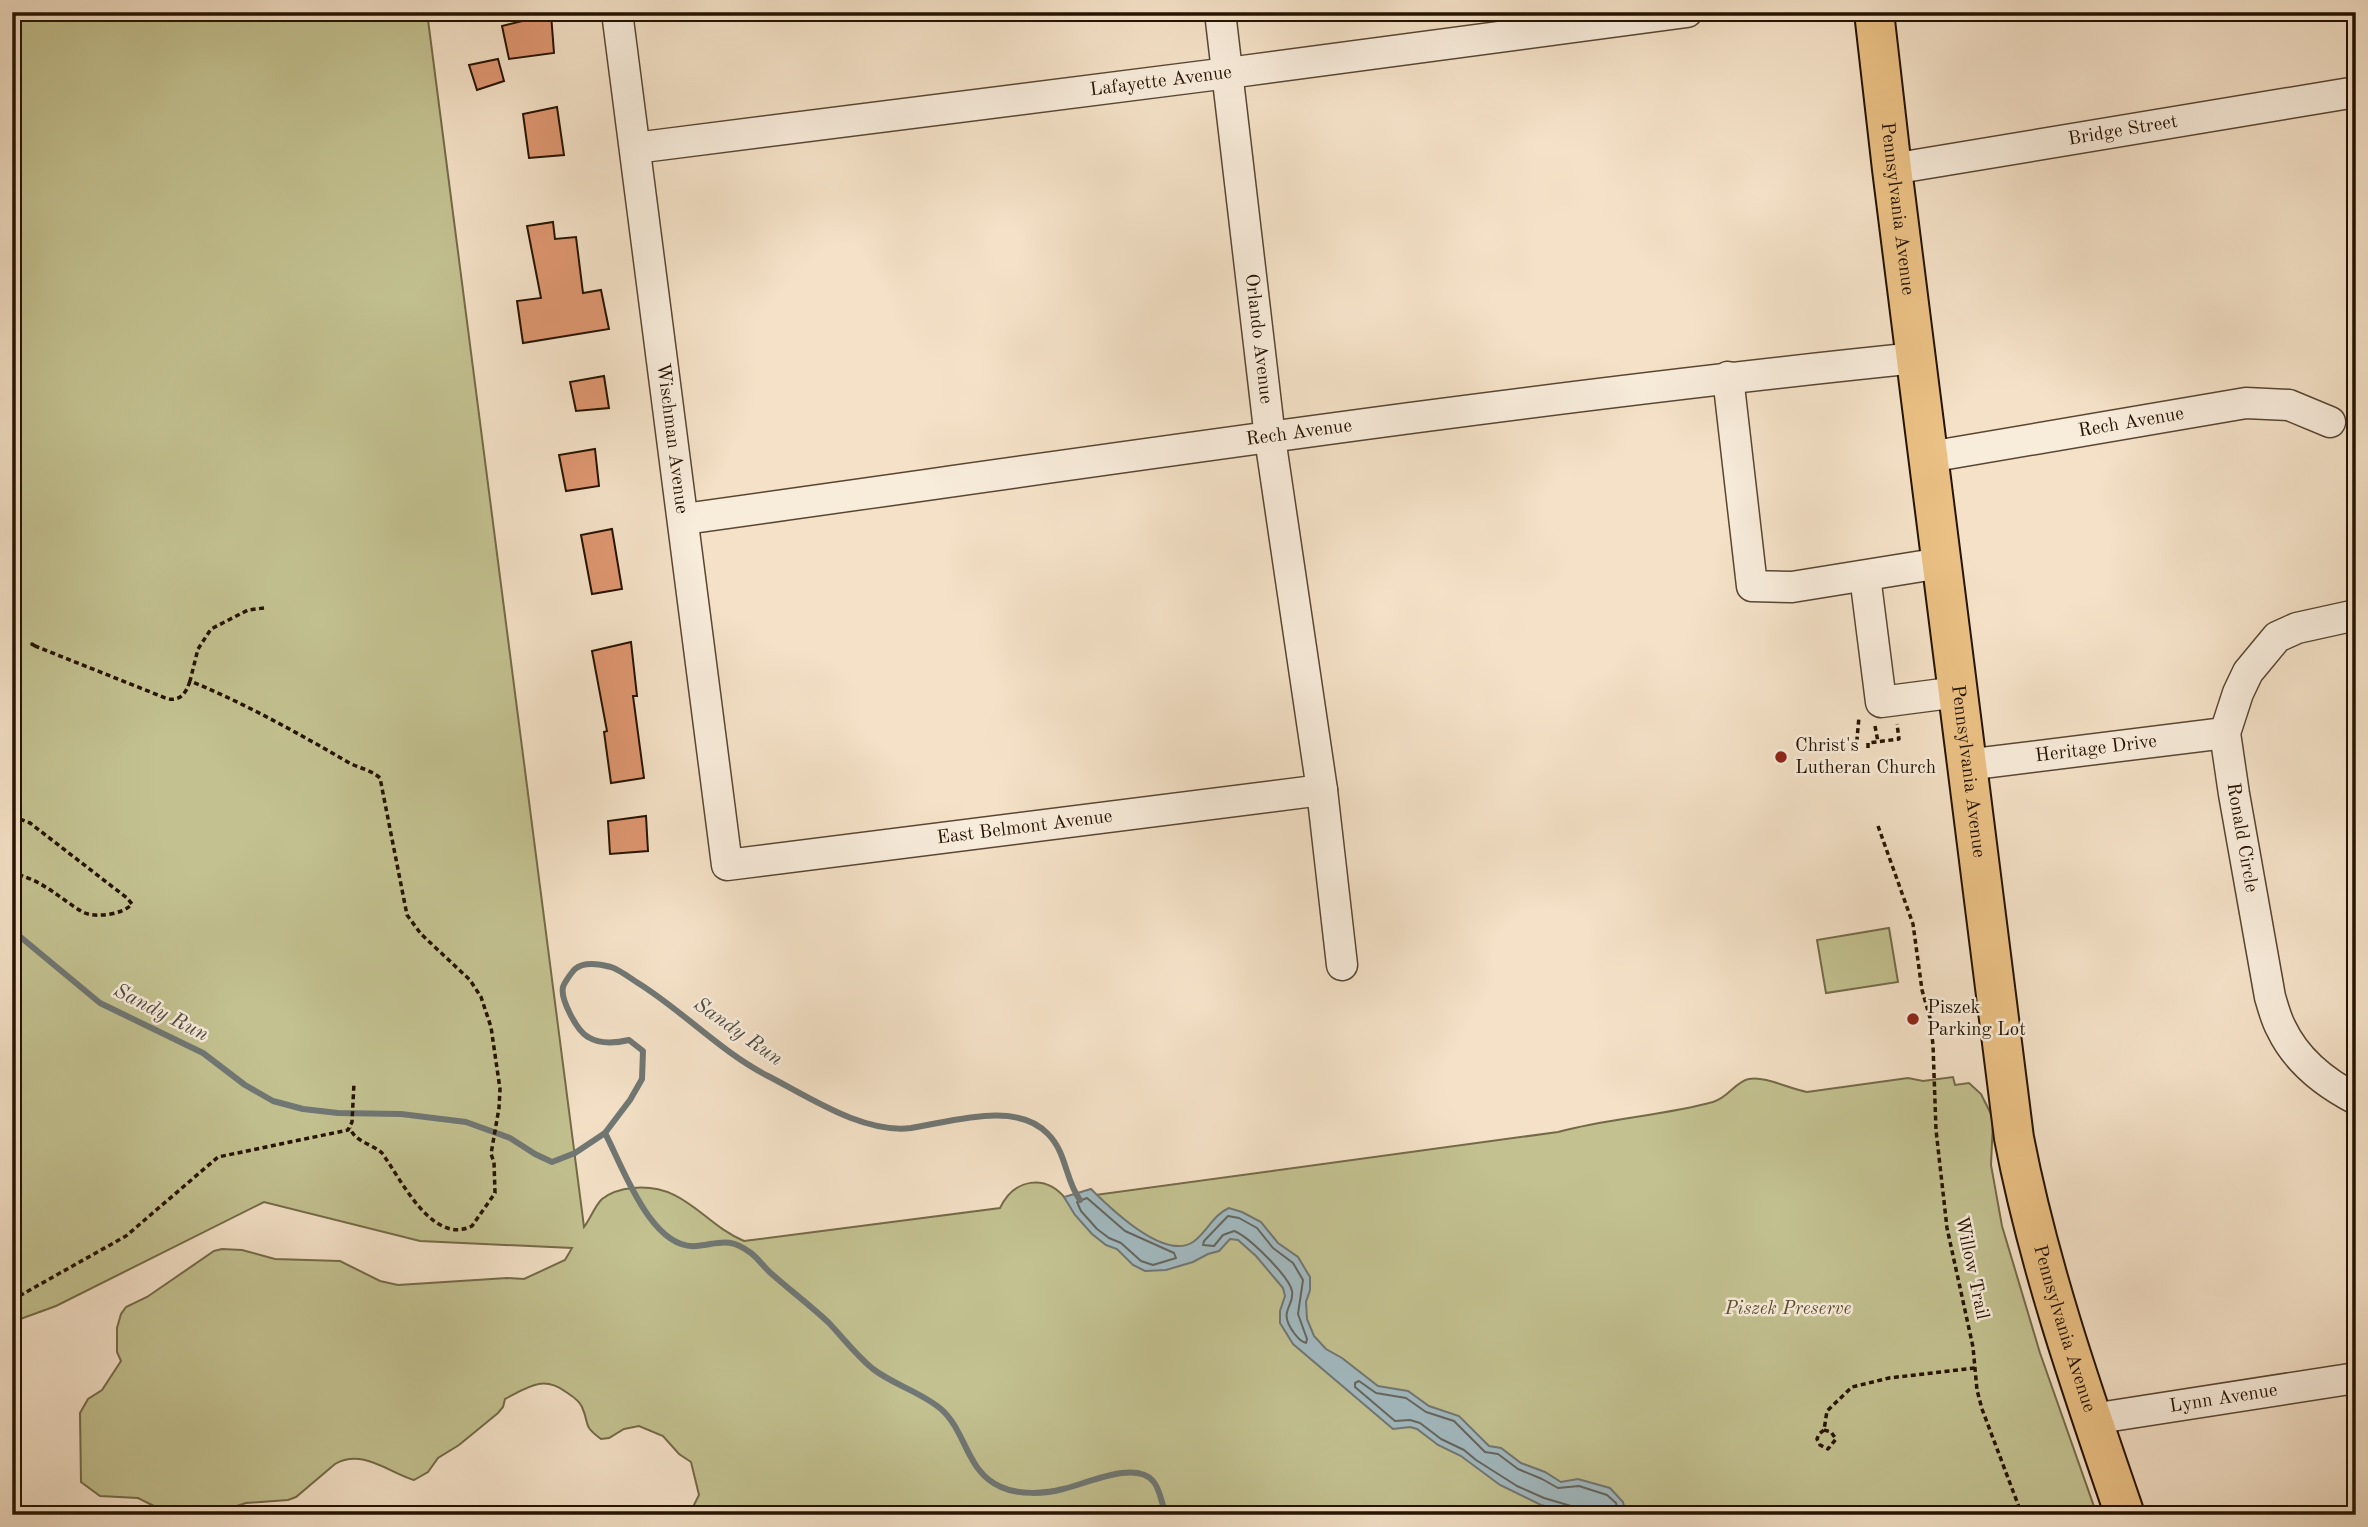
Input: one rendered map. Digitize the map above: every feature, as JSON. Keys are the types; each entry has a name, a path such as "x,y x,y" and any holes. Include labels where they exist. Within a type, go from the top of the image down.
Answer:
{"main road":[{"name":"Pennsylvania Avenue","path":"1874,12 2014,1138 2027,1205 2047,1280 2125,1515"}],"street":[{"name":"Wischman Avenue","path":"617,12 727,865"},
{"name":"Orlando Avenue","path":"1220,12 1270,438 1322,790 1342,965"},
{"name":"Lafayette Avenue","path":"635,148 1687,12"},
{"name":"Bridge Street","path":"1892,169 2356,92"},
{"name":"Rech Avenue","path":"684,519 1728,377 1916,358"},
{"path":"1728,377 1752,586 1792,587 1941,563"},
{"name":"Rech Avenue","path":"1929,457 2246,403 2289,405 2330,422"},
{"path":"1865,576 1881,702 1958,692"},
{"name":"Ronald Circle","path":"2356,615 2297,628 2277,638 2248,672 2225,733 2270,997 2279,1027 2291,1046 2324,1079 2356,1099"},
{"name":"Heritage Drive","path":"1966,765 2225,733"},
{"name":"East Belmont Avenue","path":"727,865 1322,790"},
{"name":"Lynn Avenue","path":"2092,1419 2356,1378"}],"path":[{"path":"35,646 175,700 187,690 198,649 211,629 248,610 264,608"},
{"path":"190,681 309,739 380,778 407,915 421,934 470,980 481,997 488,1016 500,1089 491,1154 495,1193 472,1226 466,1229 450,1229 424,1214 382,1153 376,1147 358,1139 350,1128"},
{"path":"1856,750 1859,716"},
{"path":"1868,748 1868,743 1899,738"},
{"path":"12,816 30,823 132,904 118,912 86,914 41,883 12,873"},
{"name":"Willow Trail","path":"1878,826 1913,925 1922,990 1930,1018 1936,1130 1945,1217 1950,1251 1973,1347 1977,1390 2022,1515"},
{"path":"12,1300 126,1236 218,1157 288,1141 341,1133 350,1128 354,1083"},
{"path":"1824,1430 1834,1434 1836,1439 1828,1449 1820,1445 1817,1439 1824,1430 1827,1411 1852,1387 1889,1378 1975,1367"}],"green space":[{"name":"Piszek Preserve","path":"12,12 427,12 584,1227 602,1199 617,1191 633,1188 651,1188 680,1198 744,1241 1000,1208 1013,1191 1030,1183 1049,1185 1066,1199 1558,1132 1713,1102 1749,1079 1763,1079 1807,1092 1908,1078 1923,1081 1953,1077 1955,1085 1969,1083 1981,1094 1993,1121 1991,1165 2002,1226 2040,1353 2097,1515 689,1515 699,1495 691,1462 679,1454 663,1436 639,1426 601,1439 589,1427 577,1400 550,1384 528,1387 505,1399 498,1413 459,1445 438,1458 428,1472 414,1480 366,1460 345,1460 335,1464 296,1497 246,1503 209,1515 178,1515 138,1498 100,1496 81,1482 80,1413 88,1399 102,1390 121,1361 117,1352 117,1328 121,1314 126,1307 147,1297 214,1251 242,1250 275,1259 340,1261 380,1281 398,1285 524,1279 565,1260 572,1248 420,1241 264,1202 56,1306 12,1322"},
{"path":"1889,928 1898,982 1826,993 1817,940"}],"water":[{"path":"1091,1189 1138,1230 1168,1244 1181,1246 1193,1242 1229,1208 1261,1222 1278,1243 1298,1257 1310,1277 1306,1302 1307,1319 1314,1336 1326,1349 1378,1386 1408,1391 1429,1406 1459,1416 1489,1446 1501,1448 1521,1463 1545,1472 1561,1482 1578,1479 1610,1488 1623,1502 1626,1515 1579,1515 1541,1505 1500,1485 1461,1456 1438,1445 1417,1429 1393,1429 1293,1344 1280,1323 1280,1311 1285,1296 1283,1288 1256,1256 1238,1240 1230,1239 1219,1251 1193,1262 1166,1270 1145,1271 1092,1234 1064,1197"}],"building":[{"path":"551,14 554,53 509,59 502,26"},
{"path":"498,59 504,81 477,90 469,65"},
{"path":"557,107 564,155 529,158 523,114"},
{"path":"553,222 555,239 576,237 583,293 601,290 609,329 523,343 517,301 541,298 527,226"},
{"path":"604,376 609,408 576,411 570,382"},
{"path":"595,449 599,486 566,491 559,455"},
{"path":"612,529 622,589 592,594 581,535"},
{"path":"631,642 637,696 633,696 644,778 611,783 604,732 607,731 592,651"},
{"path":"646,816 648,851 610,854 608,821"}],"waterway":[{"name":"Sandy Run","path":"12,930 100,1003 203,1053 245,1085 273,1101 303,1109 338,1113 401,1114 466,1122 510,1138 552,1162 575,1153 605,1133 642,1079 643,1051 629,1040 603,1042 588,1037 574,1022 564,999 563,987 575,969 587,964 607,966 655,994 751,1066 855,1120 893,1128 911,1128 963,1118 1001,1116 1019,1118 1035,1124 1054,1141 1080,1200"},
{"path":"605,1133 640,1203 665,1235 680,1244 696,1246 730,1243 751,1253 770,1273 829,1323 873,1369 941,1409 950,1418 973,1462 989,1480 1008,1490 1040,1493 1110,1475 1135,1473 1145,1475 1153,1481 1166,1515"}],"place":[{"name":"Christ's Lutheran Church","path":"1781,757"},
{"name":"Piszek Parking Lot","path":"1913,1019"}]}
